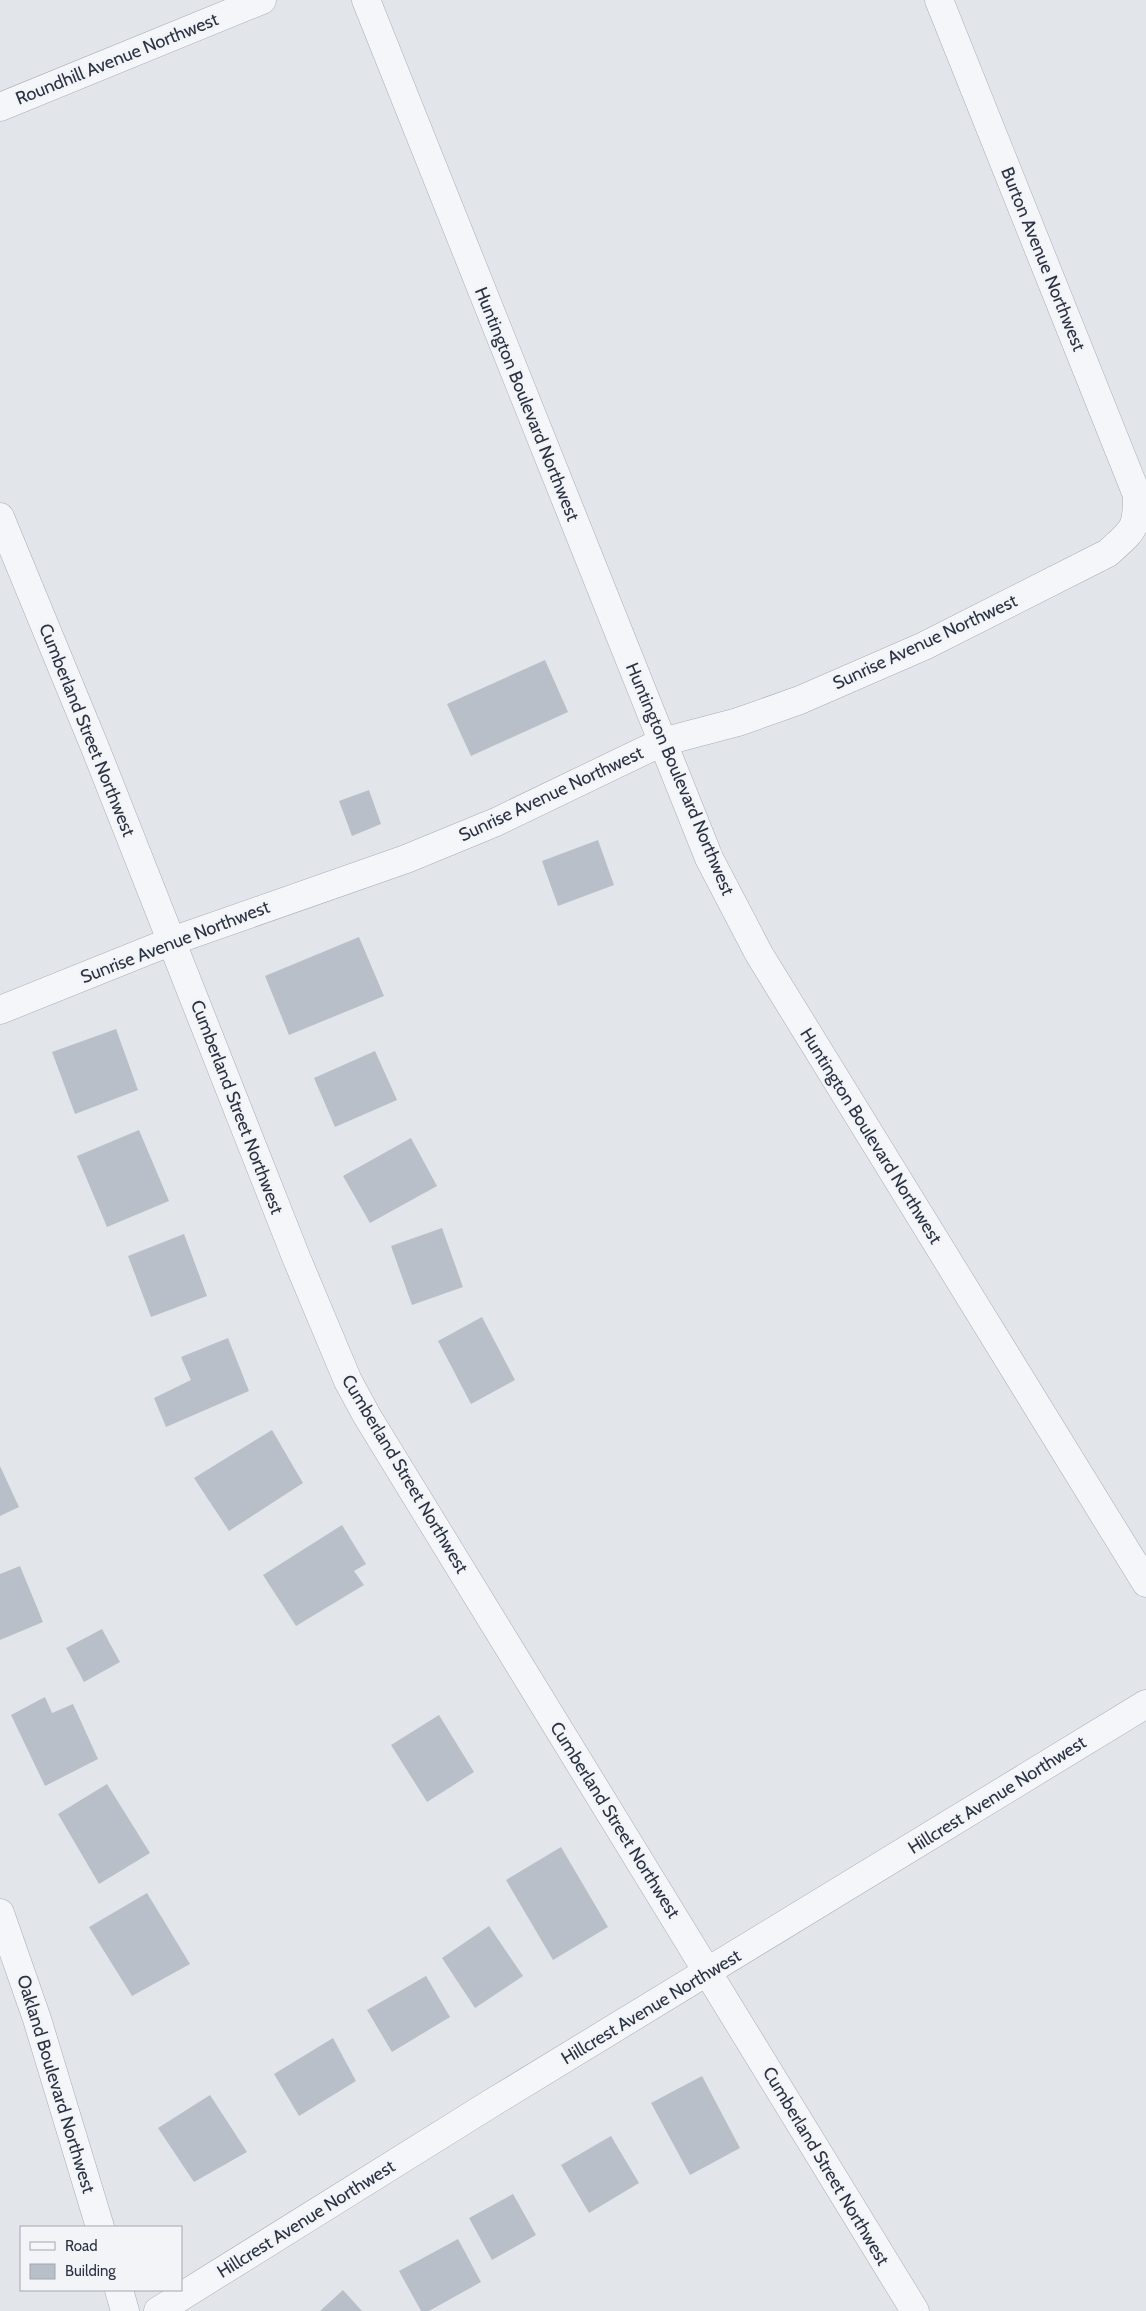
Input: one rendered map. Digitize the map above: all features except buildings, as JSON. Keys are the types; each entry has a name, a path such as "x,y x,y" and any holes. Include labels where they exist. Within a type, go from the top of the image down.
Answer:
{"street":[{"name":"Roundhill Avenue Northwest","path":"0,107 262,0"},
{"name":"Huntington Boulevard Northwest","path":"366,0 709,858 759,954 1146,1583"},
{"name":"Burton Avenue Northwest","path":"939,0 1137,495 1137,520"},
{"name":"Cumberland Street Northwest","path":"0,517 172,940 296,1258 348,1381 367,1416 915,2311"},
{"name":"Sunrise Avenue Northwest","path":"0,1010 172,940 406,859 487,826 662,742 738,722 800,700 924,646 1108,553 1130,533 1137,520"},
{"name":"Hillcrest Avenue Northwest","path":"158,2311 490,2104 1146,1704"},
{"name":"Oakland Boulevard Northwest","path":"0,1913 37,2019 100,2226"},
{"path":"119,2291 126,2311"}]}
